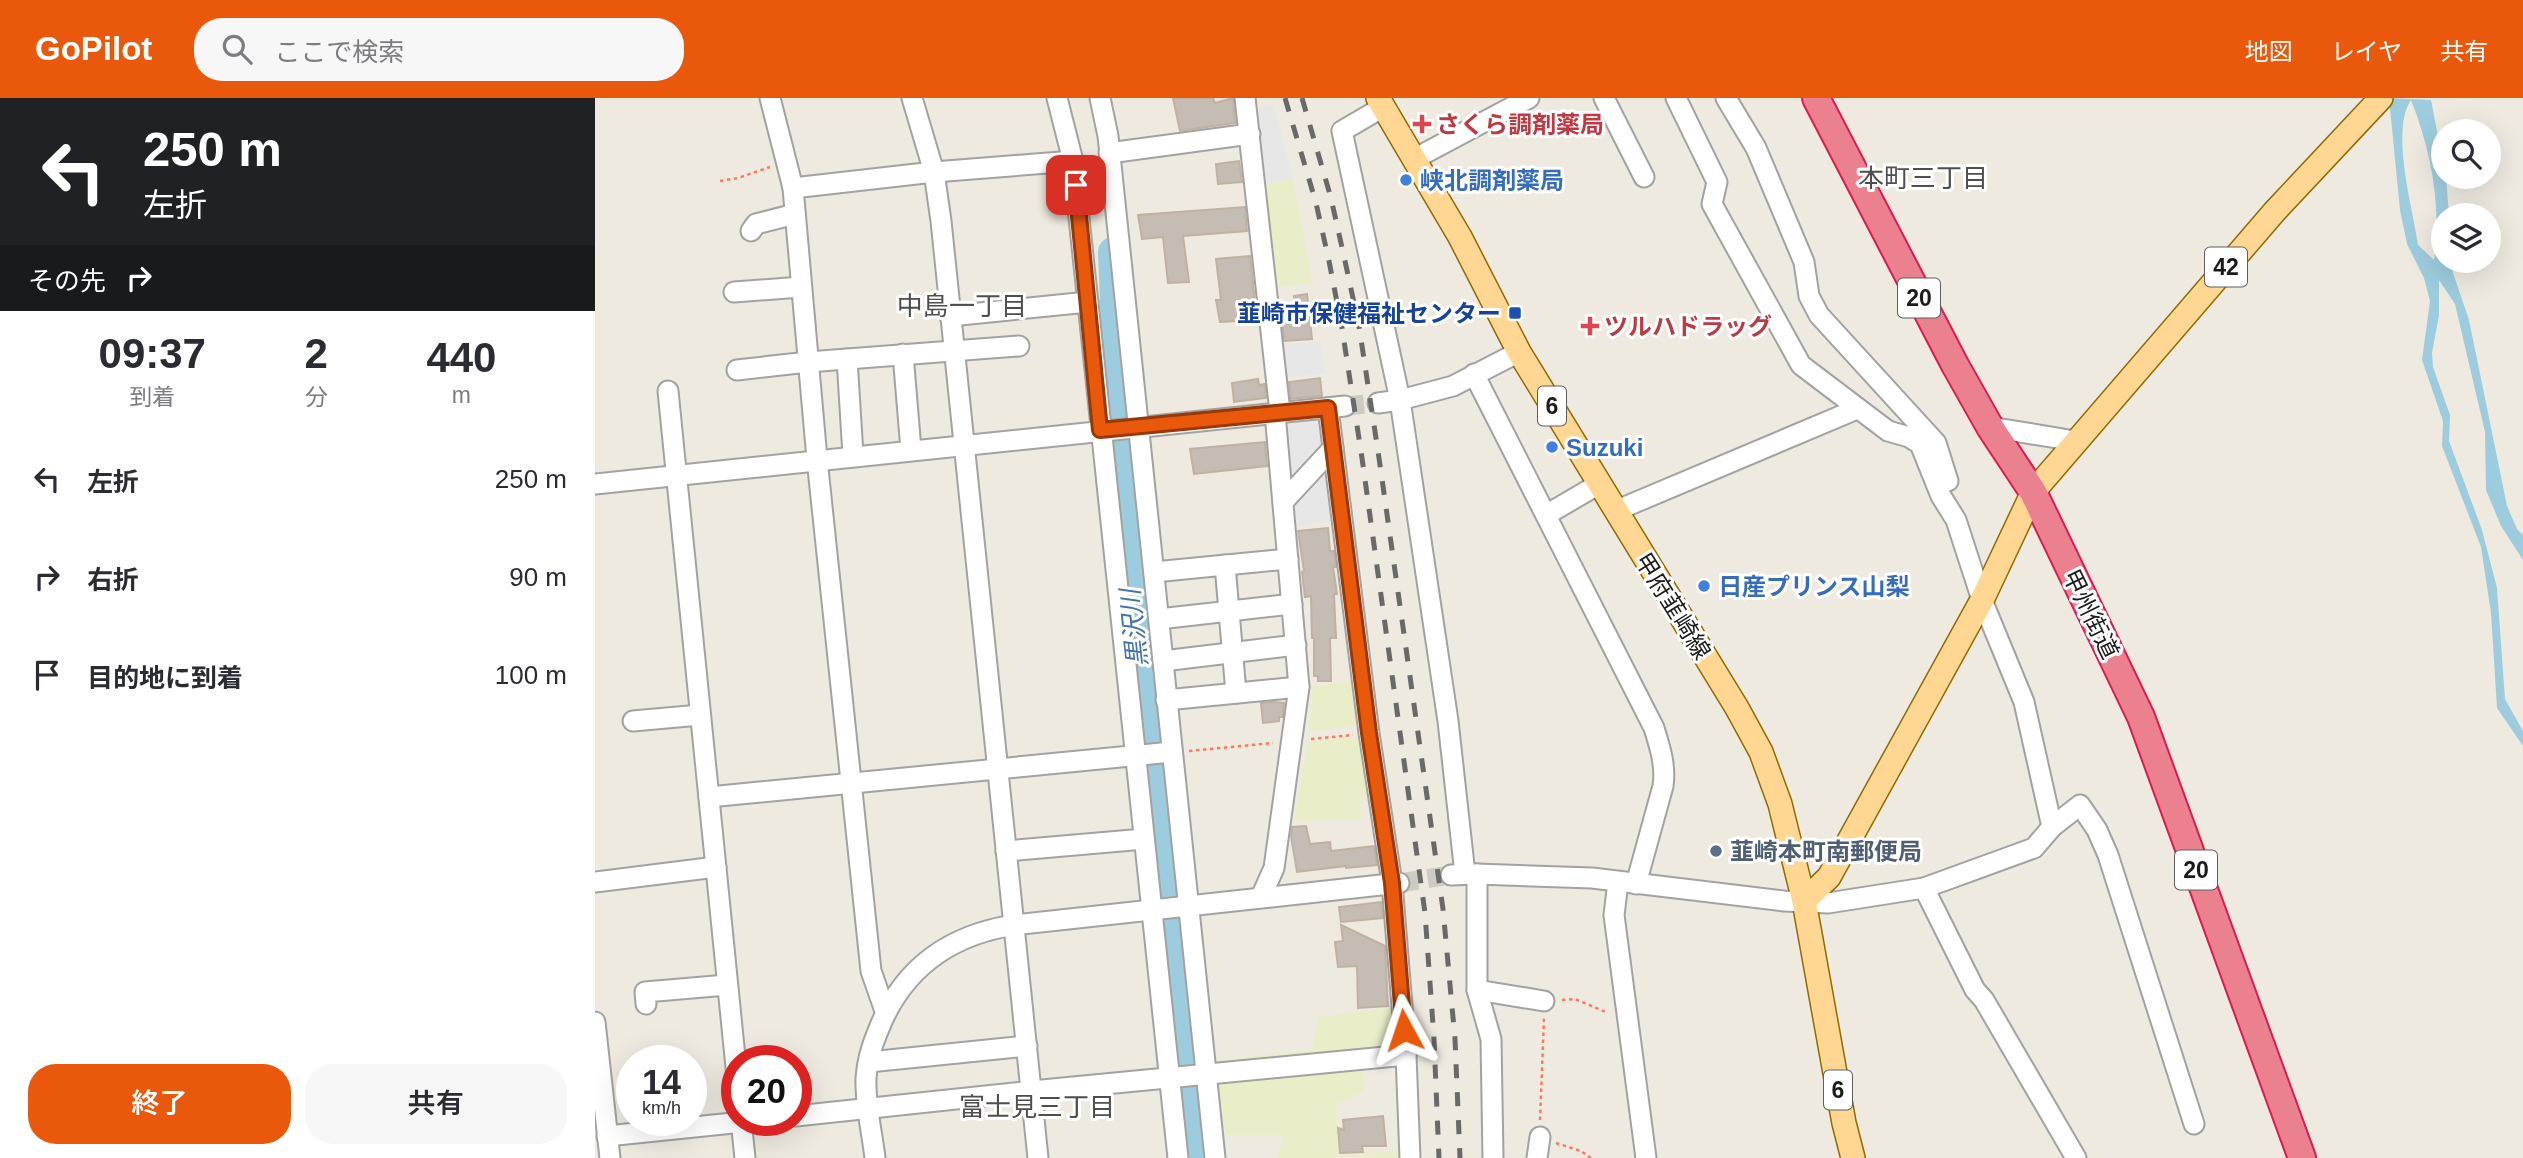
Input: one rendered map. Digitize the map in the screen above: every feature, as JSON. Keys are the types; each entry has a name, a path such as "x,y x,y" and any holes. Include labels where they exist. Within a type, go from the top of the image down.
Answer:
{"highway":[{"name":"甲州街道","path":"1817,98 1887,236 1990,427 2032,492 2141,717 2302,1158"}],"main road":[{"name":"42","path":"2032,492 2275,211 2381,98"},
{"name":"甲府韮崎線","path":"1381,103 1460,237 1519,352 1737,708 1761,752 1780,804 1804,901 1844,1123 1853,1158"},
{"path":"1804,901 1829,877 1982,600 2032,492"}],"street":[{"path":"770,98 793,188 817,459 870,971 885,1011"},
{"path":"912,98 934,172 1038,1158"},
{"path":"1057,98 1073,161 1178,1158"},
{"path":"1245,98 1278,413 1299,687 1273,868 1261,897"},
{"path":"1414,159 1529,98"},
{"path":"1604,98 1644,177"},
{"path":"1676,98 1717,183 1712,205 1801,365 1888,431 1909,437 1920,444 1941,496 1955,520 1982,600 2024,702 2052,827"},
{"path":"1725,98 1756,148 1804,262 1809,296 1819,315 1936,443 1953,497 1955,520"},
{"path":"1106,100 1109,153 1215,1158"},
{"path":"1381,103 1342,131 1400,400 1448,721 1478,990 1491,1039 1493,1158"},
{"path":"1109,153 1250,134"},
{"path":"793,188 934,172 1073,161"},
{"path":"751,232 756,224 795,214"},
{"path":"734,292 801,287"},
{"path":"950,316 1088,302"},
{"path":"737,370 1019,346"},
{"path":"1378,403 1453,386 1519,352"},
{"path":"903,354 911,450"},
{"path":"847,359 853,455"},
{"path":"1474,374 1654,728 1661,747 1663,786 1614,915 1646,1158"},
{"path":"668,391 734,1045"},
{"path":"595,484 677,477 853,455 1336,407 1333,448 1369,733 1395,883 1410,1158"},
{"path":"1615,511 1857,410"},
{"path":"1990,427 2075,441"},
{"path":"1283,502 1333,448"},
{"path":"1546,515 1599,484"},
{"path":"1154,572 1288,559"},
{"path":"1225,565 1237,693"},
{"path":"1159,619 1292,604"},
{"path":"1163,661 1296,645"},
{"path":"1166,700 1299,687"},
{"path":"633,721 700,715"},
{"path":"709,797 1172,752"},
{"path":"1465,874 1592,878 1784,901 1828,903 1924,888 2034,848 2052,827 2080,805 2098,830 2108,855 2194,1124"},
{"path":"1006,851 1144,839"},
{"path":"595,882 716,867"},
{"path":"875,1158 866,1078 872,1044 885,1011 899,989 927,960 951,944 985,929 1014,925 1395,883"},
{"path":"1924,888 1975,990 1984,1000 2076,1158"},
{"path":"646,1004 645,992 727,985"},
{"path":"1478,990 1544,1001"},
{"path":"595,1022 610,1158"},
{"path":"869,1062 1027,1046"},
{"path":"812,1114 1406,1055"},
{"path":"607,1136 721,1123"},
{"path":"743,1136 745,1158"},
{"path":"1537,1158 1540,1137"}],"path":[{"path":"720,181 786,162"},
{"path":"1172,752 1369,733"},
{"path":"1591,1158 1581,1151 1540,1137 1544,1001 1575,999 1608,1013 1626,1009"}],"green space":[{"path":"1293,178 1312,283 1272,288 1263,185"},
{"path":"1360,680 1366,725 1309,731 1313,687"},
{"path":"1367,736 1376,795 1360,798 1361,819 1294,821 1308,741"},
{"path":"1398,1007 1403,1053 1361,1050 1364,1091 1336,1104 1338,1157 1407,1149 1408,1158 1277,1158 1284,1135 1226,1135 1214,1061 1312,1050 1318,1017"}],"shaded area":[{"path":"1274,104 1293,178 1263,185 1256,109"},
{"path":"1320,341 1325,374 1284,377 1280,345"},
{"path":"1318,419 1323,454 1285,494 1277,423"},
{"path":"1332,466 1339,520 1298,526 1293,507"}],"water":[{"path":"2389,98 2431,100 2435,119 2431,119 2431,169 2411,100 2405,114 2403,131 2405,171 2418,245 2431,257 2431,273 2453,273 2469,320 2507,506 2517,529 2523,535 2523,560 2501,526 2486,490 2485,432 2455,304 2439,280 2439,315 2432,353 2433,367 2450,415 2449,441 2482,530 2497,588 2505,699 2523,731 2523,746 2497,708 2491,613 2481,547 2442,446 2443,421 2422,360 2430,301 2424,278 2407,244 2400,210"},
{"path":"2434,189 2447,189 2448,203 2436,203"}],"building":[{"path":"1173,98 1213,98 1215,103 1233,98 1235,123 1180,131"},
{"path":"1239,161 1242,182 1218,184 1216,164"},
{"path":"1245,207 1247,231 1183,236 1189,282 1168,283 1163,237 1142,239 1138,215"},
{"path":"1250,256 1257,320 1220,322 1216,300 1221,300 1216,259"},
{"path":"1307,294 1312,339 1284,341 1282,322 1297,321 1294,296"},
{"path":"1320,378 1322,396 1291,399 1289,382"},
{"path":"1258,379 1259,385 1265,384 1266,398 1234,402 1232,383"},
{"path":"1265,442 1267,466 1194,474 1190,449"},
{"path":"1328,528 1330,551 1334,551 1336,567 1333,567 1337,594 1334,594 1336,638 1330,638 1331,681 1318,681 1318,676 1314,676 1311,596 1305,597 1298,531"},
{"path":"1261,703 1284,703 1283,717 1279,717 1279,721 1263,723"},
{"path":"1306,826 1310,844 1330,842 1331,851 1374,846 1377,865 1297,872 1292,827"},
{"path":"1381,902 1383,918 1341,922 1339,907"},
{"path":"1341,925 1385,946 1388,1006 1358,1008 1357,966 1338,967 1335,942 1343,941"},
{"path":"1383,1116 1386,1146 1362,1146 1363,1152 1340,1153 1338,1128 1344,1130 1343,1120"}],"waterway":[{"name":"黒沢川","path":"1113,252 1116,330 1113,388 1127,555 1189,1158"}],"tunnel":[{"path":"1345,406 1378,403"},
{"path":"1399,883 1451,875"}],"railway":[{"path":"1285,98 1316,203 1329,261 1362,458 1425,913 1439,1158"},
{"path":"1302,98 1331,198 1359,326 1379,458 1443,909 1455,1039 1460,1158"}],"place":[{"name":"さくら調剤薬局","path":"1422,124"},
{"name":"峡北調剤薬局","path":"1406,180"},
{"name":"韮崎市保健福祉センター","path":"1515,313"},
{"name":"ツルハドラッグ","path":"1590,326"},
{"name":"Suzuki","path":"1552,447"},
{"name":"日産プリンス山梨","path":"1704,586"},
{"name":"韮崎本町南郵便局","path":"1716,851"}],"district":[{"name":"本町三丁目","path":"1923,178"},
{"name":"中島一丁目","path":"962,306"},
{"name":"富士見三丁目","path":"1037,1107"}],"route":[{"path":"1076,185 1100,430 1328,408 1369,733 1392,883 1404,1030"}]}
